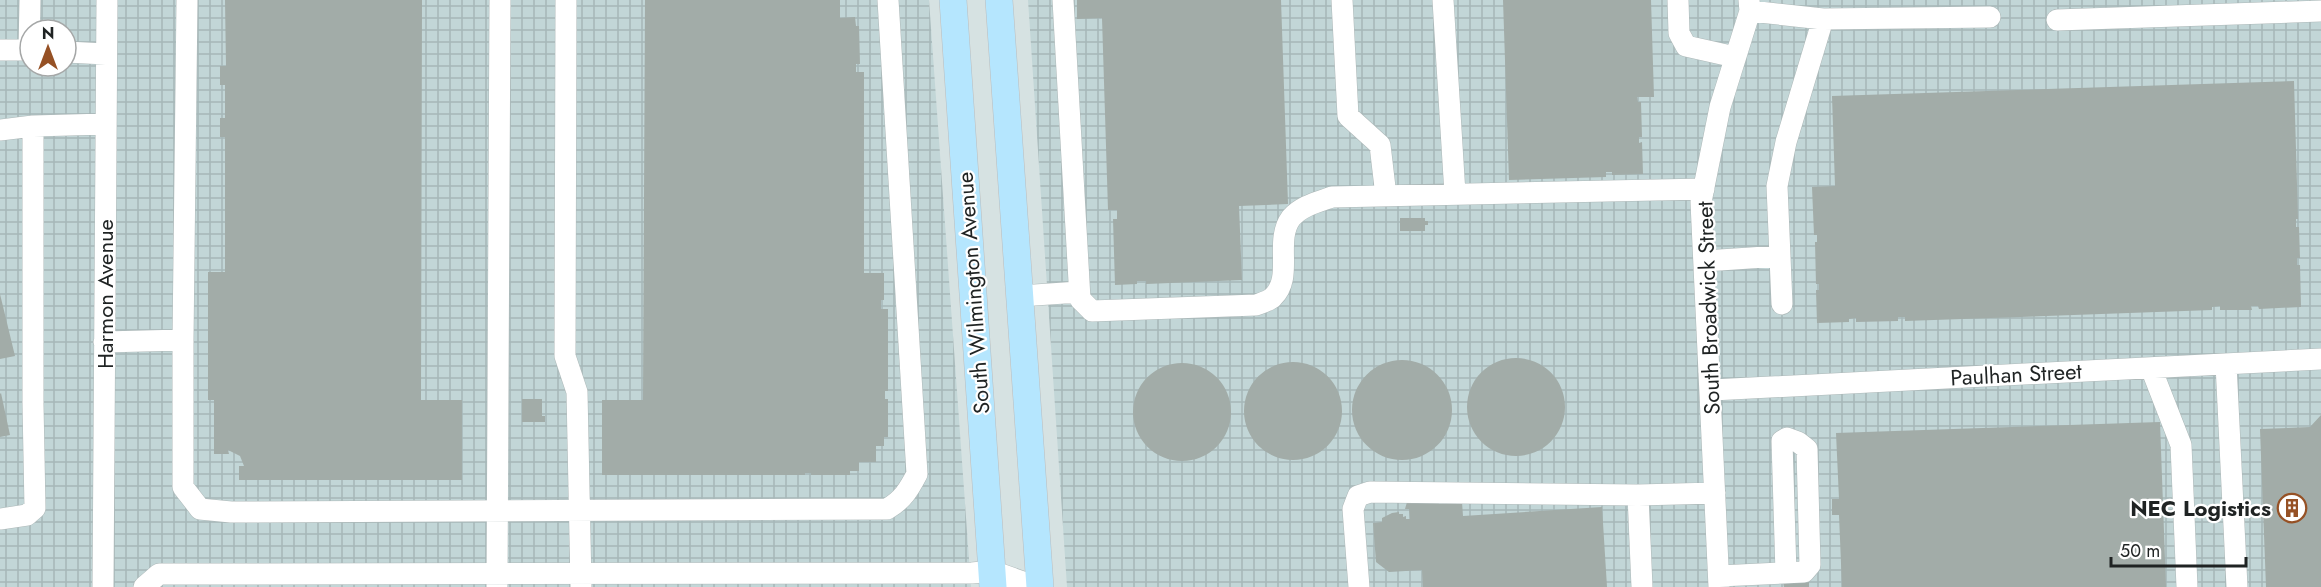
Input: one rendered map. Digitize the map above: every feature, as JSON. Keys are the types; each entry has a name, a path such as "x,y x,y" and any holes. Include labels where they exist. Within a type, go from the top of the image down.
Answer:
{"main road":[{"name":"South Wilmington Avenue","path":"952,0 992,579"},
{"name":"South Wilmington Avenue","path":"999,0 1038,587"}],"street":[{"path":"30,0 30,18"},
{"name":"Harmon Avenue","path":"103,587 107,0"},
{"path":"187,0 183,488 200,510 231,512 887,509 897,503 907,493 917,474 888,0"},
{"path":"497,580 500,0"},
{"path":"566,0 565,356 577,392 581,580"},
{"path":"1063,0 1079,292 1080,299 1092,311 1256,305 1272,298 1282,282 1284,231 1292,217 1307,205 1332,197 1704,189"},
{"path":"1342,0 1348,116 1380,145 1386,196"},
{"path":"1443,0 1455,194"},
{"path":"1678,0 1678,33 1686,46 1735,57"},
{"path":"1750,5 1823,19 1990,16"},
{"name":"South Broadwick Street","path":"1719,581 1712,390 1701,202 1720,107 1750,5"},
{"path":"2057,20 2321,12"},
{"path":"1782,304 1777,186 1786,142 1823,19"},
{"path":"0,50 18,50"},
{"path":"78,53 106,54"},
{"path":"0,130 33,126 106,124"},
{"path":"0,519 27,515 35,508 33,126"},
{"path":"1705,261 1780,256"},
{"path":"1020,296 1079,292"},
{"path":"104,342 183,340"},
{"name":"Paulhan Street","path":"1712,390 2321,359"},
{"path":"2226,364 2236,587"},
{"path":"2151,368 2181,444 2187,587"},
{"path":"1719,581 1804,572 1810,565 1807,449 1787,438 1782,441 1786,573"},
{"path":"1359,587 1353,509 1358,496 1363,493 1638,495 1715,493"},
{"path":"1638,495 1642,587"},
{"path":"144,587 159,574 615,580 972,573 1038,587"}],"shaded area":[{"path":"0,0 929,0 971,587 0,587"},
{"path":"1028,0 2321,0 2321,587 1067,587"}],"building":[{"path":"225,0 422,0 421,400 462,400 462,480 239,480 239,466 244,466 240,456 228,450 229,454 214,454 214,400 208,400 208,272 225,272 225,137 220,137 220,118 225,118 225,85 220,85 220,66 226,66"},
{"path":"645,0 840,0 840,18 855,17 856,26 859,26 860,64 856,64 856,72 864,72 864,273 884,273 884,300 881,300 881,309 888,309 888,391 885,391 885,399 888,399 888,437 884,437 884,446 876,446 876,462 859,462 859,471 850,471 850,475 805,473 805,475 602,475 602,400 643,400"},
{"path":"1077,0 1281,0 1288,204 1239,206 1242,280 1146,284 1146,281 1137,281 1137,284 1115,285 1113,219 1117,219 1117,210 1108,210 1102,18 1077,19"},
{"path":"1503,0 1651,0 1654,97 1637,97 1638,102 1641,102 1642,137 1639,137 1639,143 1642,142 1643,174 1612,175 1612,172 1606,172 1606,177 1509,180"},
{"path":"2294,81 2298,219 2296,219 2296,227 2299,227 2300,258 2297,258 2297,265 2300,265 2301,307 2259,309 2258,306 2251,306 2252,310 2220,310 2220,306 2212,307 2212,310 1905,321 1905,317 1898,317 1898,321 1856,322 1856,318 1849,319 1849,322 1817,323 1816,290 1819,290 1819,284 1816,284 1815,242 1817,242 1817,235 1814,235 1812,187 1835,186 1832,96"},
{"path":"1400,218 1425,218 1428,225 1425,225 1425,231 1400,231"},
{"path":"0,294 15,356 0,359"},
{"path":"1506,358 1526,358 1551,372 1562,388 1565,407 1562,426 1551,442 1526,456 1506,456 1489,448 1475,434 1467,417 1467,397 1475,380 1489,366"},
{"path":"1402,360 1430,368 1444,382 1452,410 1444,438 1430,452 1402,460 1374,452 1360,438 1352,410 1360,382 1374,368"},
{"path":"1293,362 1312,365 1328,376 1339,392 1342,411 1339,430 1328,446 1312,457 1293,460 1274,457 1258,446 1247,430 1244,411 1247,392 1258,376 1274,365"},
{"path":"1182,363 1201,366 1217,377 1228,393 1231,412 1228,431 1217,447 1201,458 1182,461 1163,458 1147,447 1136,431 1133,412 1136,393 1147,377 1163,366"},
{"path":"0,394 10,435 0,437"},
{"path":"522,399 542,399 542,416 545,416 545,422 522,422"},
{"name":"NEC Logistics","path":"2321,415 2321,587 2266,587 2260,429 2310,427"},
{"path":"2160,422 2166,587 1842,587 1839,515 1832,515 1832,499 1839,499 1836,433"},
{"path":"1438,500 1439,504 1462,502 1463,516 1602,507 1607,587 1423,587 1422,570 1389,572 1376,562 1373,523 1382,522 1382,518 1399,512 1403,514 1403,517 1406,516 1406,519 1410,519 1409,509 1405,509 1407,502"},
{"path":"1783,582 1809,582 1809,587 1784,587"}],"place":[{"name":"NEC Logistics","path":"2292,508"}]}
